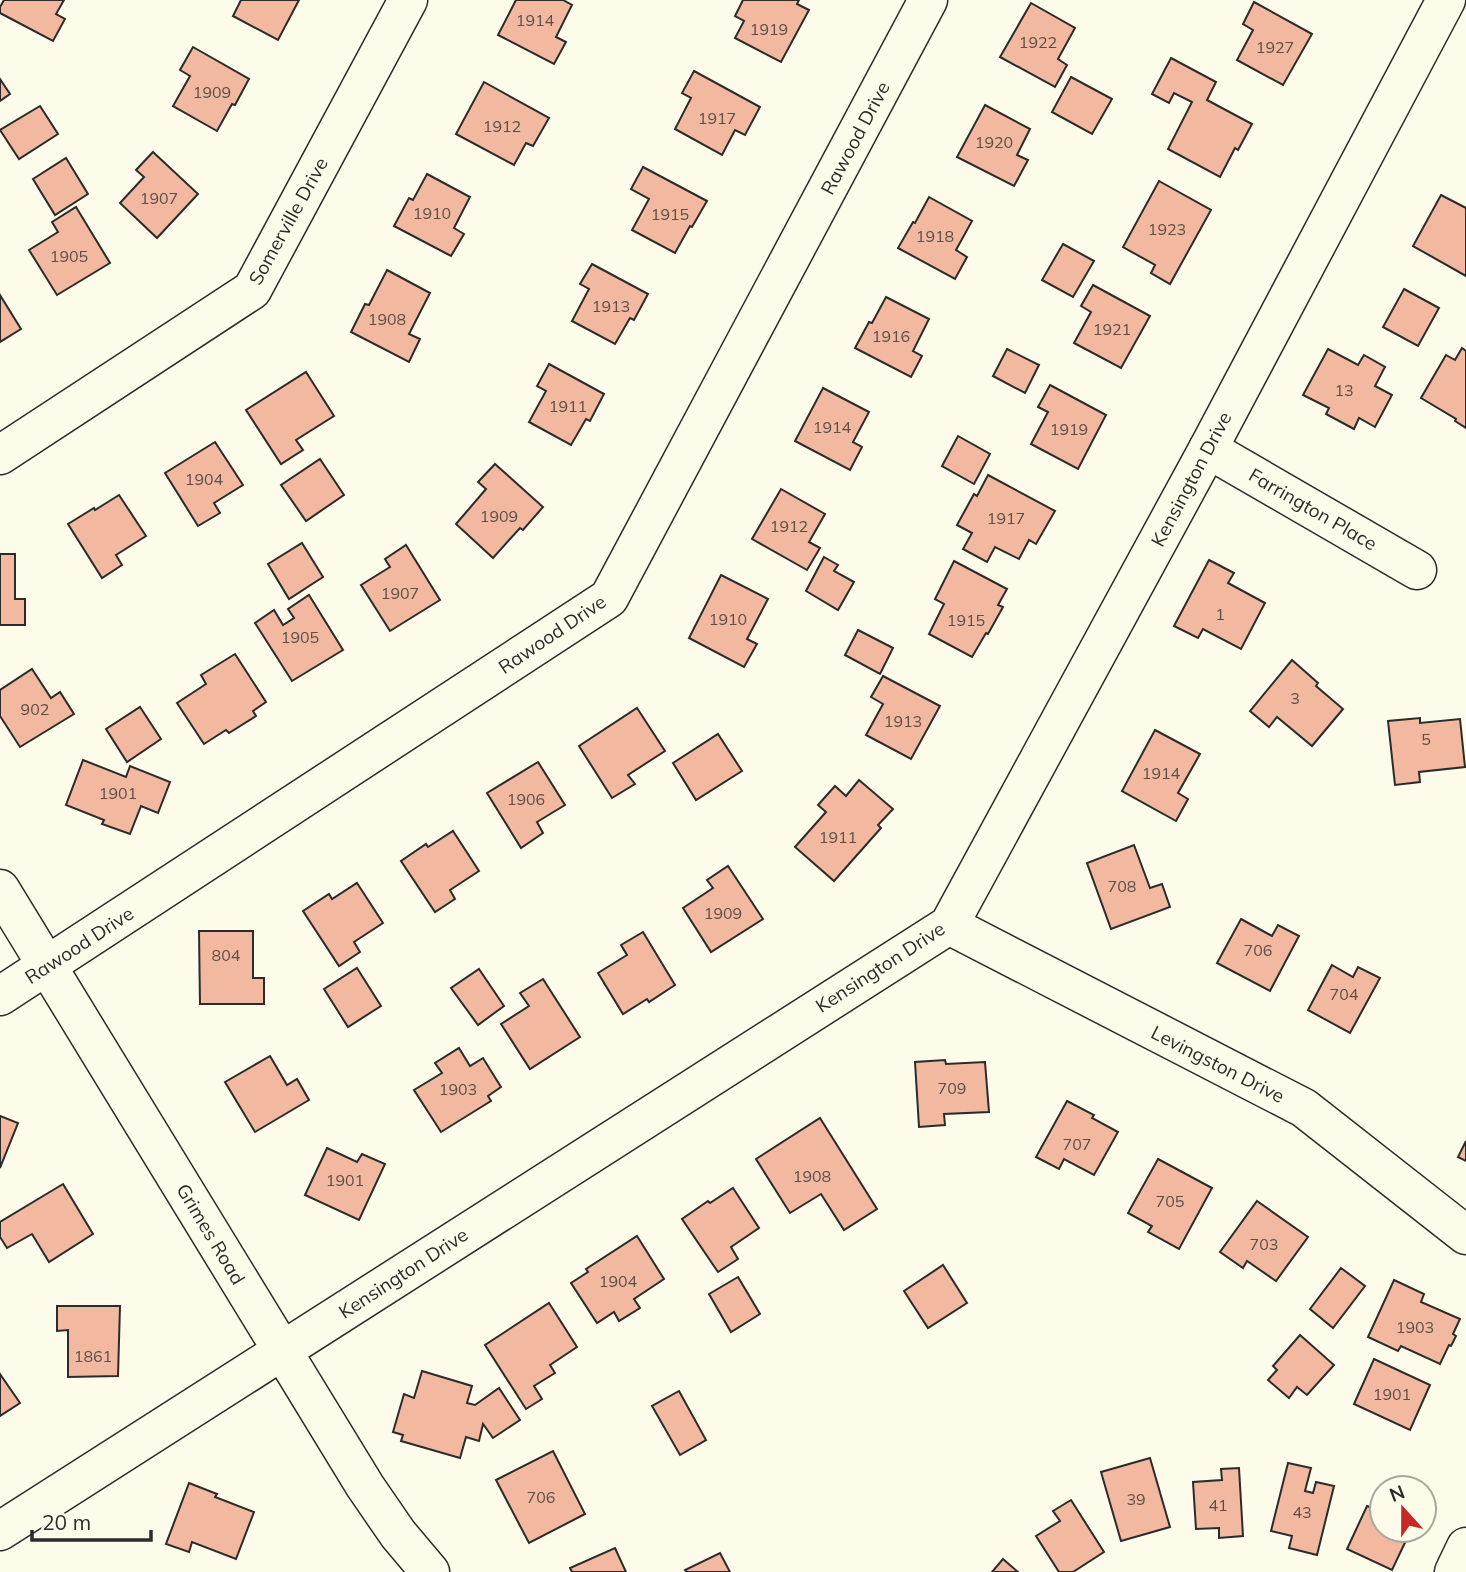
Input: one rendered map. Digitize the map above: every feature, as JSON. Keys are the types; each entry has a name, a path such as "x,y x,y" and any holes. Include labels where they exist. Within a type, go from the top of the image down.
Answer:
{"street":[{"name":"Somerville Drive","path":"0,455 252,290 408,0"},
{"name":"Rawood Drive","path":"0,996 609,598 928,0"},
{"name":"Kensington Drive","path":"0,1531 949,925 1208,449 1446,0"},
{"name":"Farrington Place","path":"1208,449 1417,570"},
{"name":"Grimes Road","path":"0,888 365,1486 398,1534 430,1572"},
{"name":"Levingston Drive","path":"949,925 1304,1108 1466,1235"},
{"path":"1454,1572 1466,1548"}],"building":[{"path":"4,0 64,0 56,14 65,19 53,41 0,13"},
{"path":"241,0 299,0 278,40 233,16"},
{"path":"516,0 563,0 572,5 556,37 566,42 554,64 498,35"},
{"path":"743,0 799,0 797,4 809,10 781,62 735,38 744,21 735,16"},
{"path":"1254,2 1312,34 1283,85 1237,60 1253,30 1243,24"},
{"path":"1031,3 1075,28 1058,59 1067,65 1055,87 1000,57"},
{"path":"193,47 249,79 217,131 173,106 190,76 180,70"},
{"path":"1171,58 1216,82 1207,100 1252,124 1238,150 1235,148 1220,177 1168,149 1192,102 1174,93 1169,103 1152,94"},
{"path":"694,71 760,107 745,135 735,130 722,155 675,129 691,98 682,93"},
{"path":"1071,77 1112,99 1092,134 1052,112"},
{"path":"0,79 10,94 0,101"},
{"path":"484,82 549,118 533,146 526,143 514,165 456,134"},
{"path":"985,105 1030,129 1017,155 1028,160 1014,186 957,157"},
{"path":"40,106 58,134 19,159 0,130"},
{"path":"153,152 198,194 157,238 120,203 144,177 136,170"},
{"path":"66,158 88,194 55,215 33,179"},
{"path":"643,167 707,201 675,253 632,230 649,199 631,189"},
{"path":"427,174 470,197 454,228 464,234 451,256 394,226 409,198 413,200"},
{"path":"1159,181 1211,210 1170,284 1151,273 1155,265 1123,247"},
{"path":"1441,195 1466,208 1466,276 1413,246"},
{"path":"929,197 972,221 956,250 967,257 955,279 898,248"},
{"path":"76,207 110,263 57,295 29,250 58,232 52,222"},
{"path":"1063,244 1094,261 1073,297 1042,280"},
{"path":"592,264 648,294 634,320 630,318 615,344 572,321 589,289 580,284"},
{"path":"387,270 430,293 409,334 420,339 409,362 351,332"},
{"path":"1093,285 1150,316 1121,368 1074,343 1091,312 1081,306"},
{"path":"1404,289 1439,308 1418,346 1383,327"},
{"path":"0,295 21,329 0,342"},
{"path":"886,297 929,319 913,351 922,356 911,377 855,348"},
{"path":"1462,348 1466,351 1466,428 1421,398 1446,355 1455,360"},
{"path":"1007,349 1039,365 1025,393 993,376"},
{"path":"1328,349 1358,365 1364,355 1385,367 1375,386 1392,395 1375,427 1359,418 1354,429 1326,414 1329,408 1303,395"},
{"path":"549,364 604,394 590,421 586,419 571,445 529,422 546,391 537,386"},
{"path":"306,372 334,416 296,440 303,450 281,464 246,410"},
{"path":"1050,385 1106,415 1078,469 1031,444 1048,412 1038,407"},
{"path":"823,388 869,412 853,442 862,447 850,470 795,441"},
{"path":"958,436 990,454 974,484 942,466"},
{"path":"215,442 243,485 214,503 220,513 198,526 165,473"},
{"path":"320,459 344,495 306,521 281,485"},
{"path":"495,464 543,507 493,558 456,524 486,489 478,482"},
{"path":"988,475 1055,511 1036,544 1029,540 1019,559 995,547 987,562 963,549 972,533 957,525"},
{"path":"781,489 825,514 809,542 820,548 807,570 752,539"},
{"path":"119,495 146,536 116,555 122,565 102,578 68,524"},
{"path":"302,543 323,577 289,599 268,564"},
{"path":"406,545 440,600 390,631 361,585 390,567 385,559"},
{"path":"0,554 15,554 15,599 25,599 25,625 0,625"},
{"path":"824,557 838,565 834,571 854,582 838,610 806,591"},
{"path":"1209,560 1234,573 1228,583 1265,603 1241,649 1203,629 1198,638 1174,626"},
{"path":"954,561 1007,589 998,605 1003,607 972,657 929,634 944,604 935,599"},
{"path":"721,575 768,599 747,639 757,644 744,667 689,638"},
{"path":"309,595 343,650 292,681 255,623 274,610 283,625 294,618 288,609"},
{"path":"858,630 893,648 880,674 845,655"},
{"path":"235,654 266,702 253,711 256,716 229,733 226,730 204,744 177,703 206,684 201,675"},
{"path":"1292,660 1318,683 1316,686 1343,709 1312,746 1277,717 1269,727 1250,711"},
{"path":"32,669 51,698 60,692 74,714 20,747 0,716 0,690"},
{"path":"883,676 940,706 911,759 866,735 883,704 871,697"},
{"path":"140,707 161,739 127,762 106,729"},
{"path":"637,708 665,751 628,775 635,784 612,798 579,746"},
{"path":"1420,718 1420,723 1460,719 1465,767 1419,772 1420,782 1395,785 1388,721"},
{"path":"1155,730 1200,754 1178,793 1188,799 1176,821 1122,791"},
{"path":"718,734 742,771 696,800 673,763"},
{"path":"83,760 126,777 130,766 170,782 158,813 141,806 130,834 102,824 104,820 66,805"},
{"path":"538,762 565,805 537,822 543,833 521,848 487,793"},
{"path":"859,780 893,809 878,825 881,828 834,881 795,847 826,812 818,805 835,786 846,796"},
{"path":"453,831 479,871 450,890 455,899 435,912 401,861 426,844 428,847"},
{"path":"1134,845 1150,888 1162,884 1170,907 1111,929 1087,863"},
{"path":"728,866 763,919 711,952 683,908 713,888 707,880"},
{"path":"357,883 383,923 354,942 360,952 339,966 303,911 329,894 332,899"},
{"path":"1241,919 1272,936 1278,925 1299,936 1270,991 1217,963"},
{"path":"199,931 253,931 253,978 264,978 264,1004 200,1004"},
{"path":"643,932 675,985 649,1002 647,999 623,1014 598,973 627,955 621,945"},
{"path":"1332,965 1353,977 1358,967 1380,978 1350,1033 1308,1010"},
{"path":"357,968 381,1006 348,1027 324,989"},
{"path":"479,969 504,1006 478,1025 451,988"},
{"path":"543,979 580,1037 530,1069 501,1024 529,1006 520,993"},
{"path":"459,1048 470,1066 483,1058 501,1087 488,1096 491,1101 441,1132 414,1090 442,1073 435,1063"},
{"path":"270,1056 287,1085 297,1079 309,1100 255,1132 225,1082"},
{"path":"945,1060 946,1064 985,1062 989,1112 944,1114 945,1125 919,1127 915,1062"},
{"path":"1067,1101 1118,1132 1094,1175 1064,1159 1059,1169 1036,1157"},
{"path":"0,1116 18,1123 0,1168"},
{"path":"820,1118 877,1209 844,1230 821,1194 790,1213 756,1159"},
{"path":"1466,1141 1466,1161 1458,1157"},
{"path":"327,1148 357,1162 362,1154 385,1164 359,1220 305,1195"},
{"path":"1158,1159 1212,1188 1179,1249 1148,1232 1152,1226 1128,1213"},
{"path":"63,1184 93,1234 49,1262 32,1234 7,1248 0,1237 0,1222"},
{"path":"733,1188 759,1228 731,1247 738,1259 718,1272 682,1219"},
{"path":"1257,1201 1308,1237 1276,1281 1247,1261 1243,1268 1220,1252"},
{"path":"637,1236 664,1279 634,1299 640,1308 619,1321 614,1312 597,1323 571,1283 588,1272 586,1269"},
{"path":"943,1265 967,1303 928,1328 904,1291"},
{"path":"1341,1268 1365,1286 1333,1328 1310,1309"},
{"path":"738,1277 760,1314 731,1332 709,1294"},
{"path":"1394,1280 1424,1294 1421,1302 1460,1319 1453,1334 1456,1336 1440,1364 1401,1346 1398,1351 1368,1337"},
{"path":"549,1303 577,1347 550,1365 555,1373 534,1386 542,1399 526,1409 485,1345"},
{"path":"57,1306 120,1306 118,1376 68,1377 68,1330 57,1331"},
{"path":"1300,1335 1334,1365 1307,1395 1297,1387 1289,1398 1268,1380 1277,1370 1273,1366"},
{"path":"1374,1359 1430,1385 1410,1430 1354,1404"},
{"path":"422,1371 472,1386 467,1403 475,1405 499,1388 520,1420 493,1438 483,1424 479,1441 466,1437 460,1458 401,1441 403,1435 393,1432 404,1394 414,1398"},
{"path":"0,1374 20,1403 0,1416"},
{"path":"679,1391 706,1440 680,1455 652,1406"},
{"path":"553,1451 585,1514 529,1543 496,1480"},
{"path":"1150,1458 1170,1527 1121,1541 1101,1472"},
{"path":"1288,1463 1311,1468 1305,1491 1313,1493 1316,1482 1334,1486 1317,1555 1289,1548 1292,1536 1271,1531"},
{"path":"1239,1468 1243,1536 1219,1538 1219,1528 1196,1529 1193,1482 1222,1480 1221,1469"},
{"path":"189,1483 217,1494 215,1497 254,1512 236,1559 192,1542 189,1552 166,1544"},
{"path":"1071,1500 1104,1552 1073,1572 1059,1572 1036,1536 1060,1521 1053,1511"},
{"path":"1367,1506 1368,1544 1404,1544 1392,1570 1347,1549"},
{"path":"615,1548 626,1572 572,1572 570,1568"},
{"path":"720,1553 730,1572 685,1570"},
{"path":"1003,1559 1018,1572 992,1572"}]}
